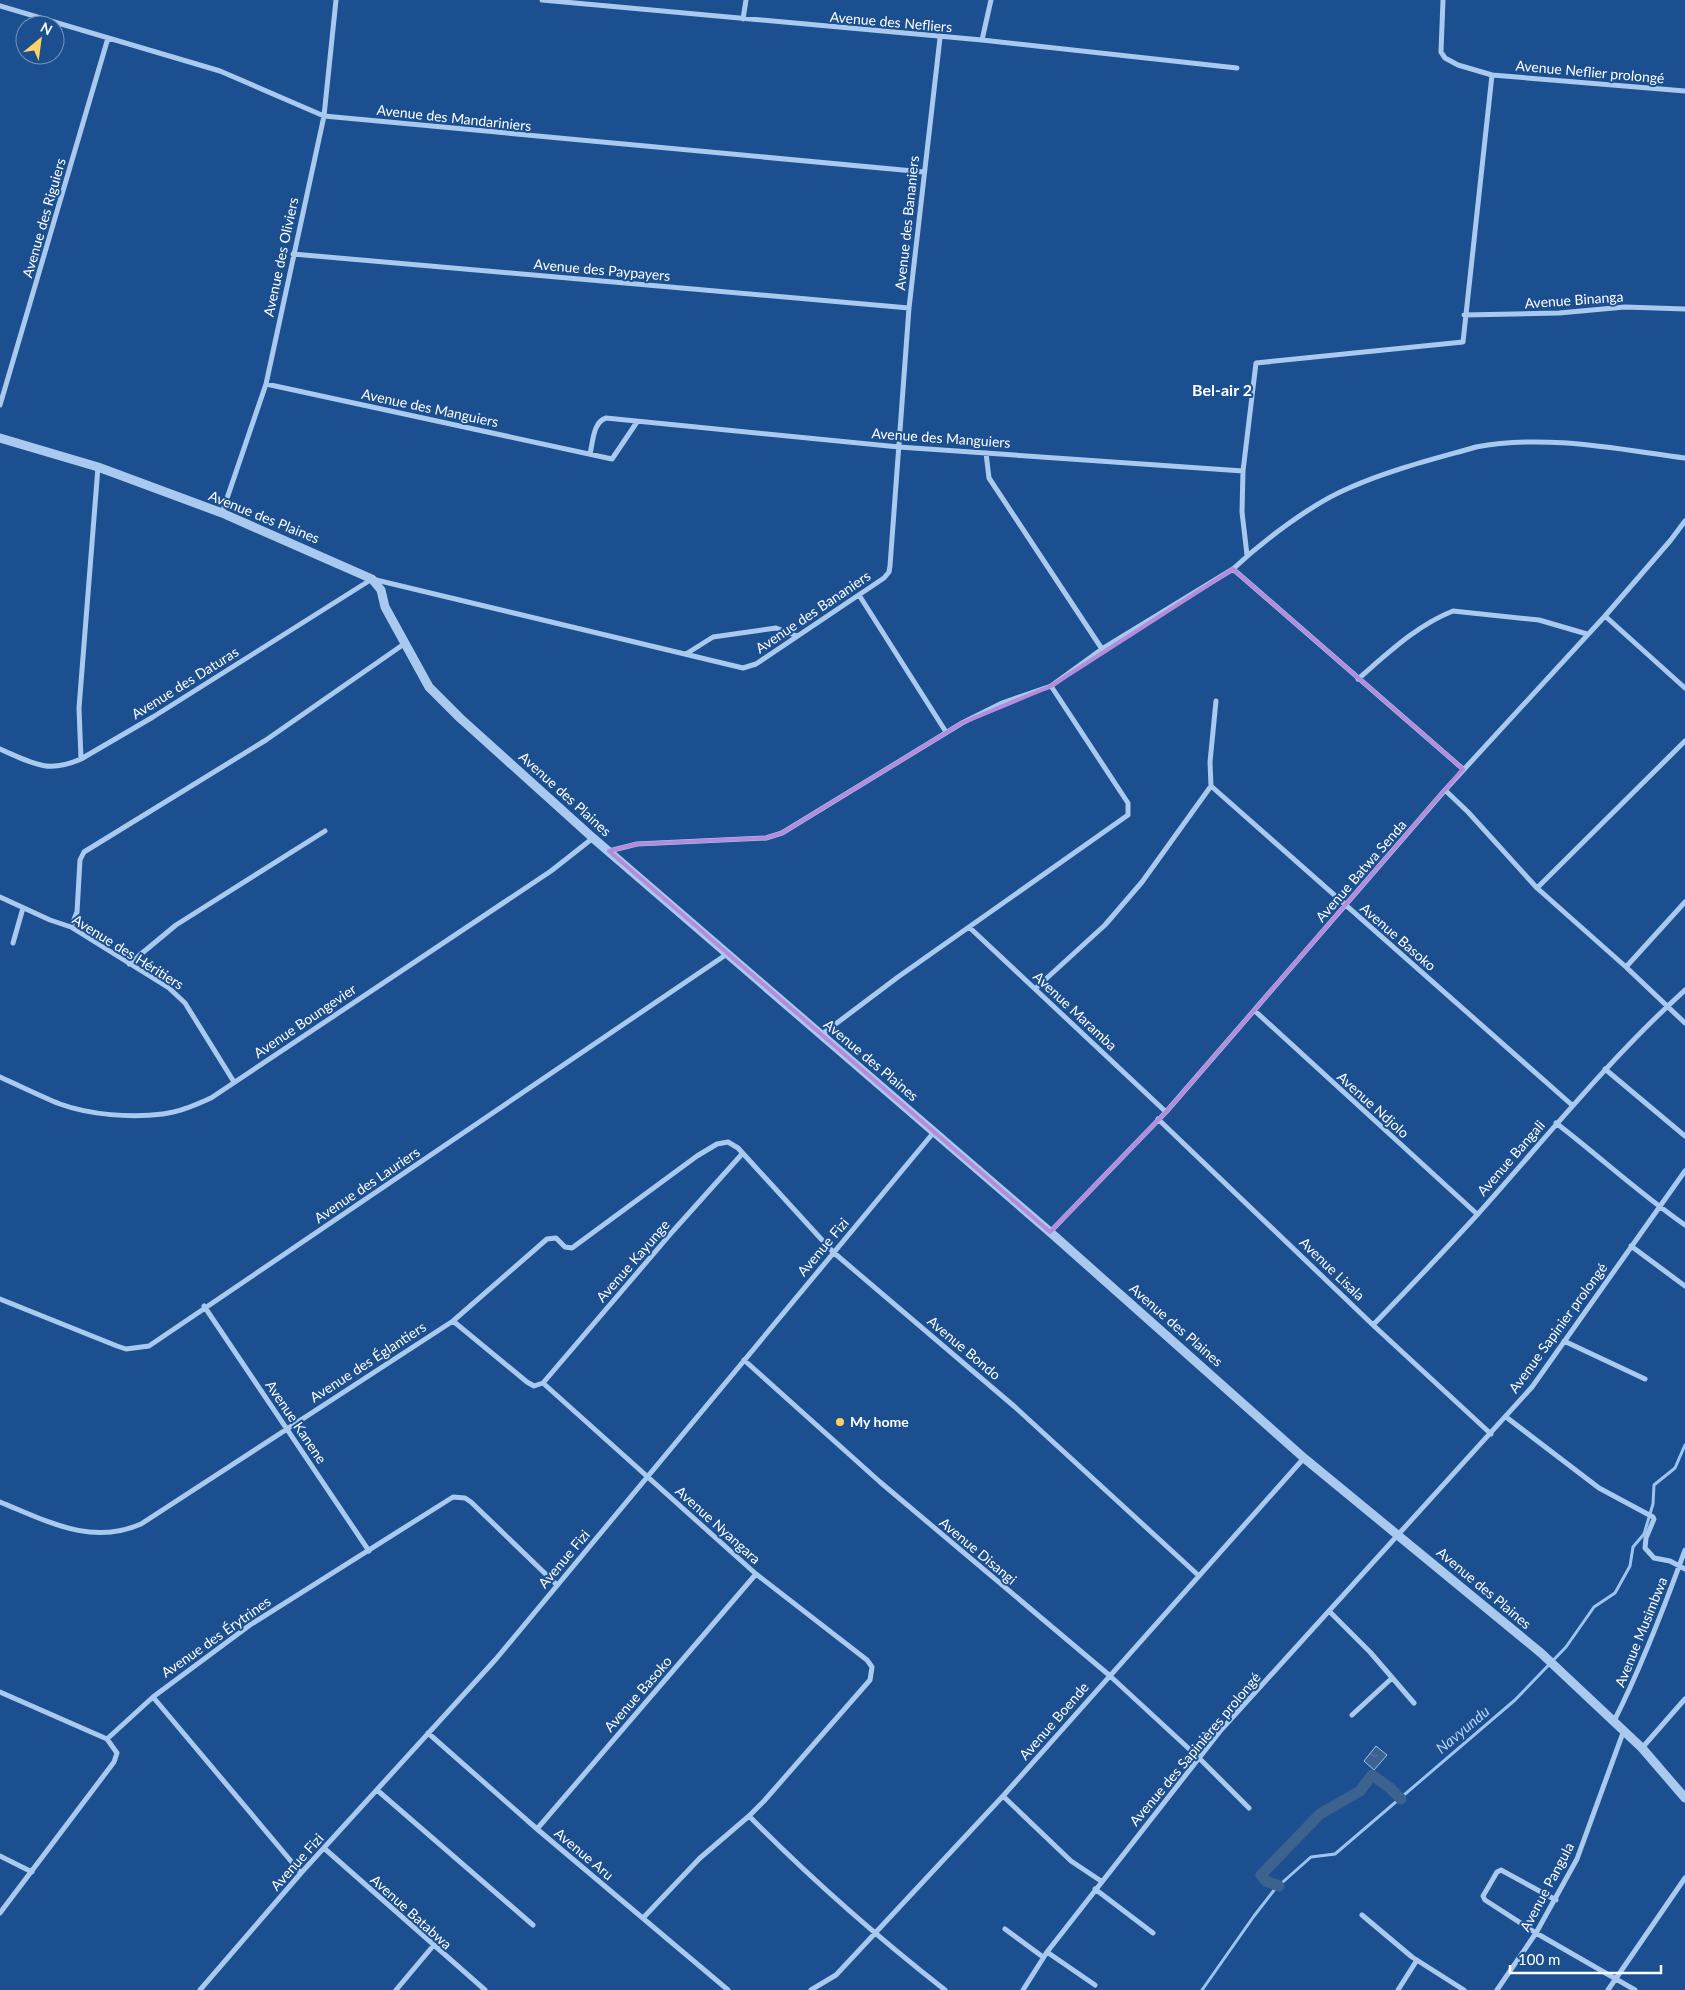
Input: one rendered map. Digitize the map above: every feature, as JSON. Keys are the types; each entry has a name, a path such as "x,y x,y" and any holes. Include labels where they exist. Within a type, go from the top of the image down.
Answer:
{"street":[{"name":"Avenue des Oliviers","path":"222,513 266,384 324,116 336,0"},
{"name":"Avenue des Nefliers","path":"542,0 940,38 982,40 1237,68"},
{"path":"743,19 746,0"},
{"path":"982,40 991,0"},
{"name":"Avenue Neflier prolongé","path":"1443,0 1440,42 1442,54 1458,65 1492,75 1685,91"},
{"name":"Avenue des Mandariniers","path":"0,6 220,71 324,116 924,172"},
{"name":"Avenue des Riguiers","path":"0,404 108,38"},
{"name":"Avenue des Bananiers","path":"372,579 740,667 751,667 884,578 889,572 909,308 940,38"},
{"path":"1247,555 1242,512 1244,471 1254,369 1258,362 1462,343 1492,75"},
{"name":"Avenue des Paypayers","path":"293,254 909,308"},
{"name":"Avenue Binanga","path":"1464,315 1559,313 1625,307 1685,309"},
{"name":"Avenue des Manguiers","path":"266,384 613,458 633,426 638,422"},
{"name":"Avenue des Manguiers","path":"590,454 600,421 606,418 899,447 1244,471"},
{"name":"Avenue des Plaines","path":"0,438 98,467 222,513 372,579 381,590 385,607 429,687 472,729 820,1035 1050,1232 1304,1458 1398,1533 1540,1653 1614,1720 1642,1748 1685,1798"},
{"path":"609,851 637,844 774,836 946,732 1002,703 1051,686 1102,649 1233,569 1247,555 1316,506 1348,488 1386,474 1476,447 1546,441 1685,458"},
{"path":"986,453 989,478 1102,649"},
{"path":"81,759 79,708 98,467"},
{"name":"Avenue Batwa Senda","path":"1050,1232 1166,1112 1463,769 1605,616 1670,542 1685,521"},
{"path":"1233,569 1463,769"},
{"name":"Avenue des Daturas","path":"0,748 34,764 48,768 81,759 153,717 372,579"},
{"path":"859,594 946,732"},
{"path":"1358,679 1420,630 1453,611 1539,620 1588,634"},
{"path":"1605,616 1685,688"},
{"path":"686,654 713,637 776,628 797,636"},
{"path":"72,926 77,912 80,860 84,852 266,740 404,644"},
{"path":"820,1035 968,927 1124,820 1130,810 1128,803 1051,686"},
{"path":"1036,988 1105,925 1168,849 1211,786 1210,762 1216,701"},
{"path":"1537,888 1685,741"},
{"name":"Avenue Basoko","path":"1211,786 1572,1105"},
{"path":"1445,790 1468,812 1537,888 1626,967 1685,1023"},
{"path":"129,964 176,925 325,831"},
{"name":"Avenue Boungevier","path":"0,1077 61,1104 85,1110 144,1115 163,1114 184,1109 210,1098 551,871 594,838"},
{"name":"Avenue des Héritiers","path":"0,897 50,920 72,926 169,988 185,1003 234,1082"},
{"path":"1626,967 1685,902"},
{"path":"13,943 24,908"},
{"name":"Avenue Maramba","path":"968,927 1036,988 1166,1112"},
{"name":"Avenue des Lauriers","path":"0,1299 126,1349 149,1346 204,1306 457,1139 728,954"},
{"name":"Avenue Bangali","path":"1373,1326 1477,1214 1605,1069 1666,1006 1685,990"},
{"name":"Avenue Ndjolo","path":"1255,1011 1477,1214"},
{"path":"1605,1069 1685,1136"},
{"name":"Avenue Lisala","path":"1158,1119 1373,1326 1491,1434"},
{"path":"1556,1123 1685,1225"},
{"name":"Avenue Fizi","path":"200,1990 301,1873 325,1849 496,1659 934,1132"},
{"name":"Avenue Bondo","path":"717,1144 728,1142 738,1148 833,1252 1015,1407 1198,1575"},
{"name":"Avenue des Églantiers","path":"0,1502 67,1528 102,1533 127,1530 141,1524 286,1427 453,1321 547,1239 556,1238 565,1247 572,1248 649,1190 717,1144"},
{"name":"Avenue Kayunge","path":"543,1383 673,1230 742,1154"},
{"name":"Avenue Sapinier prolongé","path":"1398,1533 1491,1434 1532,1387 1685,1171"},
{"path":"1631,1246 1685,1286"},
{"name":"Avenue Kanene","path":"204,1306 369,1552"},
{"path":"453,1321 527,1382 534,1386 543,1383"},
{"path":"1564,1342 1645,1379"},
{"name":"Avenue Disangi","path":"744,1360 887,1489 1109,1675 1199,1758 1249,1808"},
{"name":"Avenue Nyangara","path":"543,1383 756,1574 867,1660 873,1671 870,1680 749,1816"},
{"path":"1506,1417 1599,1488 1653,1516 1654,1519 1646,1538 1645,1548 1654,1558 1665,1559 1685,1570"},
{"name":"Avenue Boende","path":"811,1990 836,1975 1003,1796 1304,1458"},
{"name":"Avenue des Érytrines","path":"107,1739 153,1696 250,1625 369,1552 453,1497 465,1498 557,1585"},
{"name":"Avenue des Sapinières prolongé","path":"1023,1990 1047,1952 1199,1758 1398,1533"},
{"name":"Avenue Musimbwa","path":"1614,1720 1629,1691 1685,1550"},
{"name":"Avenue Basoko","path":"537,1829 756,1574"},
{"path":"1329,1612 1414,1703"},
{"path":"1352,1716 1392,1678"},
{"path":"0,1692 107,1739 117,1753 114,1762 0,1913"},
{"path":"153,1696 301,1873"},
{"path":"1642,1748 1685,1699"},
{"name":"Avenue Pangula","path":"1497,1990 1536,1933 1556,1900 1577,1859 1624,1730"},
{"name":"Avenue Aru","path":"428,1733 537,1829 728,1990"},
{"path":"377,1790 533,1925"},
{"path":"1003,1796 1071,1861 1101,1881"},
{"path":"643,1918 700,1858 749,1816 825,1890 874,1933 946,1990"},
{"name":"Avenue Batabwa","path":"325,1849 485,1990"},
{"path":"0,1856 32,1872"},
{"path":"1556,1900 1501,1870 1497,1872 1494,1880 1484,1893 1485,1900 1536,1933 1636,1990"},
{"path":"1608,1990 1685,1878"},
{"path":"1095,1889 1153,1933"},
{"path":"1362,1914 1417,1960 1464,1990"},
{"path":"1005,1929 1043,1958"},
{"path":"396,1990 433,1946"},
{"path":"1047,1952 1095,1985"},
{"path":"1398,1990 1417,1960"}],"highlighted area":[{"path":"1233,569 1463,769 1166,1112 1050,1232 609,851 637,844 766,838 782,833 962,723 1051,686"}],"water":[{"path":"1376,1746 1387,1755 1374,1770 1364,1761"}],"waterway":[{"name":"Navyundu","path":"1202,1990 1275,1889 1311,1857 1335,1854 1515,1700 1566,1647 1594,1607 1615,1593 1630,1566 1633,1547 1644,1534 1653,1504 1654,1485 1675,1468 1685,1445"},
{"path":"1279,1886 1266,1881 1261,1875 1320,1814 1360,1791 1372,1775 1401,1799"}],"place":[{"name":"My home","path":"840,1422"}],"district":[{"name":"Bel-air 2","path":"1222,390"}]}
